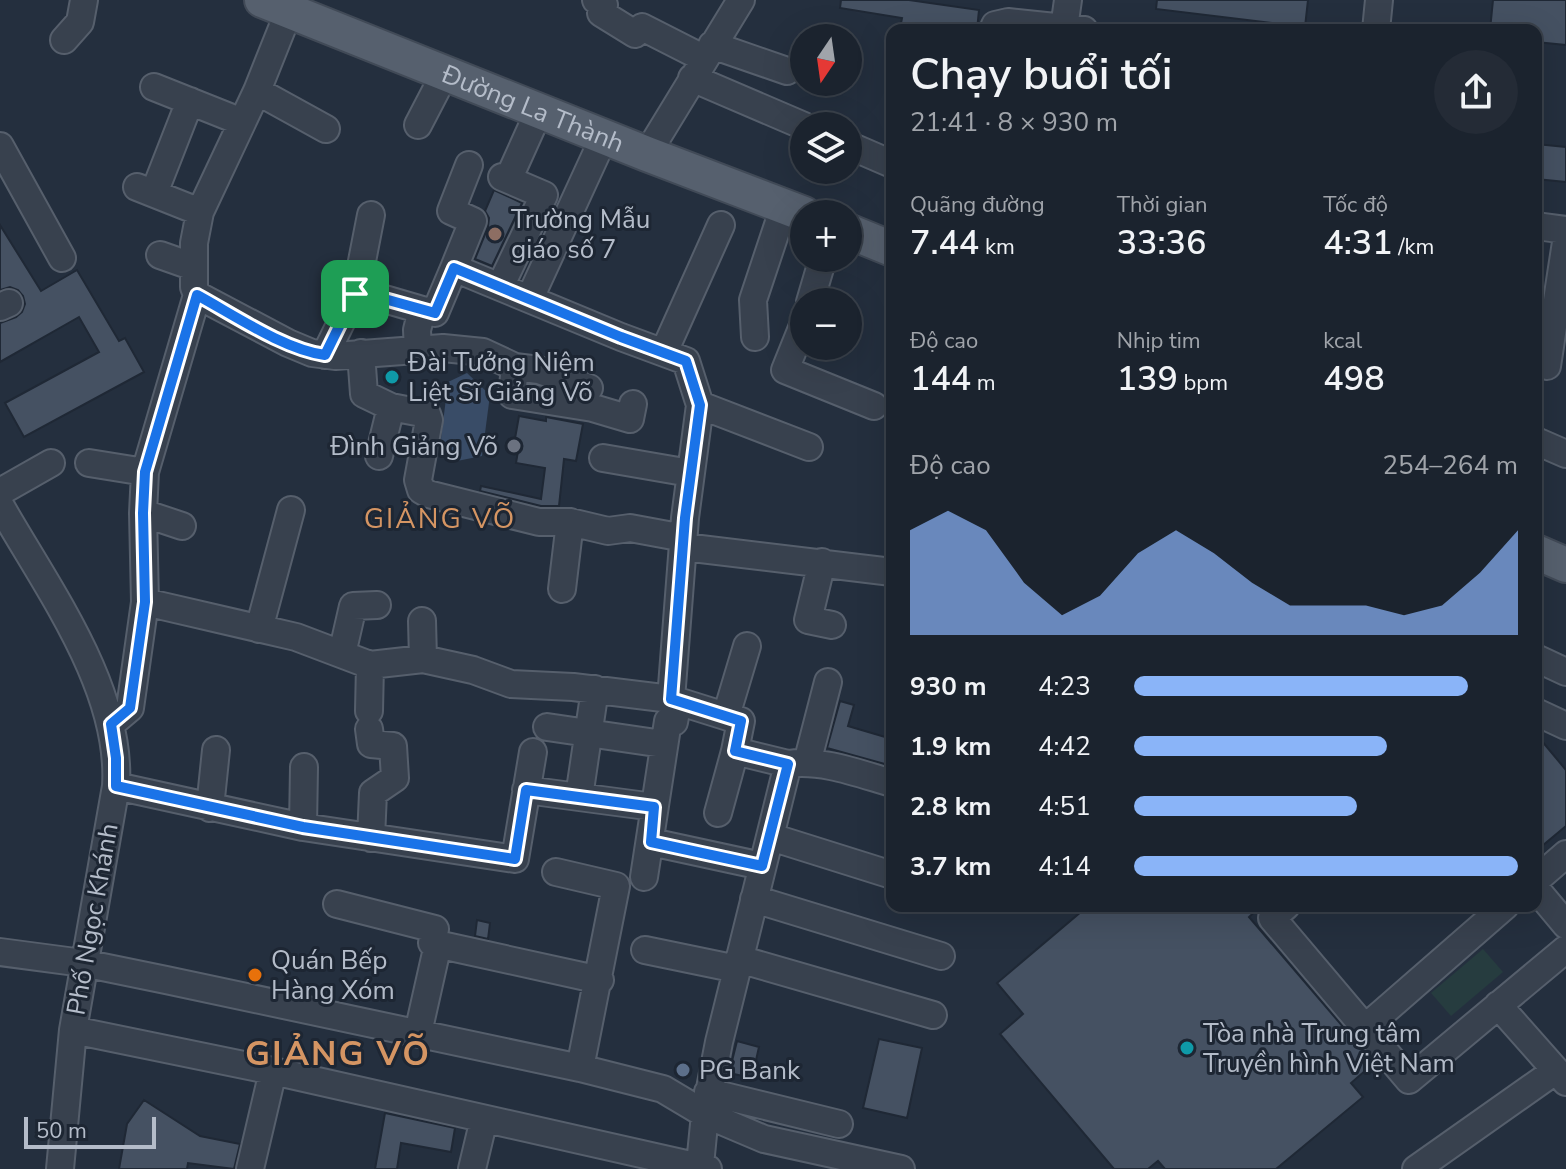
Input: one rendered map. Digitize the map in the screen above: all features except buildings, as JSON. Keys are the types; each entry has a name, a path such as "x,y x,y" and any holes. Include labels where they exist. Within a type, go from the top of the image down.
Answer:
{"main road":[{"name":"Đường La Thành","path":"275,5 790,208"},
{"path":"862,237 886,247"},
{"path":"1542,555 1566,565"}],"street":[{"path":"64,40 80,22 84,0"},
{"path":"596,0 604,5 601,13 619,25 635,34 637,17 790,117"},
{"path":"647,154 741,0"},
{"path":"1068,0 1073,24"},
{"path":"1377,24 1379,0"},
{"path":"111,724 130,708 145,602 145,472 197,295 194,287 196,228 200,212 257,91 275,5"},
{"path":"999,24 1027,24"},
{"path":"702,60 787,71"},
{"path":"418,125 445,73"},
{"path":"154,87 242,122"},
{"path":"257,91 326,129"},
{"path":"190,101 145,190 200,212"},
{"path":"500,287 544,195 507,174 539,111"},
{"path":"530,298 604,137"},
{"path":"1,149 62,258"},
{"path":"862,151 886,161"},
{"path":"355,294 435,313 473,221 451,211 469,165"},
{"path":"325,355 355,294 363,268 371,215"},
{"path":"755,337 753,300 790,219"},
{"path":"664,352 721,225"},
{"path":"1542,227 1566,230"},
{"path":"1547,366 1566,242"},
{"path":"160,255 194,267"},
{"path":"454,268 686,361 700,405 690,473 669,699"},
{"path":"197,295 312,353 335,356 443,348 483,352 515,367 539,370 589,388"},
{"path":"418,350 417,330 422,310"},
{"path":"361,353 364,394 391,407 427,414 429,420 418,480 421,490 428,494 526,519 570,522 608,531 630,528 684,542 886,571"},
{"path":"790,358 785,370 874,406"},
{"path":"515,367 512,395 593,408 630,419 633,404"},
{"path":"700,405 809,447"},
{"path":"379,456 391,407"},
{"path":"1542,444 1566,454"},
{"path":"603,458 690,473"},
{"path":"0,492 51,463"},
{"path":"89,463 145,472"},
{"name":"Phố Ngọc Khánh","path":"0,505 77,639 94,675 111,724 116,758 116,786 73,1030 60,1169"},
{"path":"259,629 291,510"},
{"path":"143,513 182,526"},
{"path":"562,589 570,522"},
{"path":"822,562 808,620 832,625"},
{"path":"145,602 296,637 370,665 423,659 473,670 511,684 595,689 669,699 741,721 718,813"},
{"path":"342,654 353,606 377,605"},
{"path":"422,621 423,659"},
{"path":"726,716 747,646"},
{"path":"644,877 663,744 668,721 674,722 660,653 651,651"},
{"path":"1542,661 1566,672"},
{"path":"370,665 371,744 393,746 395,778 373,793 371,838"},
{"path":"73,1030 704,1167 707,1103 762,866 828,682"},
{"path":"579,797 595,689"},
{"path":"1542,715 1566,726"},
{"path":"547,727 663,744"},
{"path":"210,808 216,750"},
{"path":"735,751 833,767 886,781"},
{"path":"116,786 303,827 515,859 533,752"},
{"path":"303,827 304,767"},
{"path":"526,790 654,807"},
{"path":"771,837 886,873"},
{"path":"651,842 762,866"},
{"path":"1542,875 1566,854"},
{"path":"556,872 616,886 600,980 580,1068"},
{"path":"1542,896 1566,925"},
{"path":"754,899 941,956"},
{"path":"337,904 435,929 432,943 600,980"},
{"path":"1279,912 1272,918 1409,1080 1566,949"},
{"path":"1365,1028 1497,912"},
{"path":"418,1033 438,944"},
{"path":"645,950 738,964 933,1015"},
{"path":"0,952 83,963 418,1033 580,1068 707,1103 839,1124"},
{"path":"1498,1005 1561,1077 1566,1098"},
{"path":"250,1169 273,1071"},
{"path":"1416,1169 1561,1077"},
{"path":"707,1103 764,1139 901,1169"},
{"path":"472,1169 484,1119"}],"green space":[{"path":"1483,949 1503,972 1451,1016 1431,993"}],"water":[{"path":"467,373 490,395 482,456 457,461 440,447 448,382"}],"place":[{"name":"Trường Mẫu giáo số 7","path":"495,234"},
{"name":"Đài Tưởng Niệm Liệt Sĩ Giảng Võ","path":"392,377"},
{"name":"Đình Giảng Võ","path":"514,446"},
{"name":"Quán Bếp Hàng Xóm","path":"255,975"},
{"name":"Tòa nhà Trung tâm Truyền hình Việt Nam","path":"1187,1048"},
{"name":"PG Bank","path":"683,1070"}],"district":[{"name":"GIẢNG VÕ","path":"440,518"},
{"name":"GIẢNG VÕ","path":"338,1053"}],"route":[{"path":"454,268 634,343 686,361 700,405 685,518 671,699 741,721 735,751 788,764 762,866 651,842 654,807 526,790 515,859 303,827 116,786 111,724 130,708 145,602 145,472 197,295 288,343 325,355 355,294 435,313 454,268"}]}
